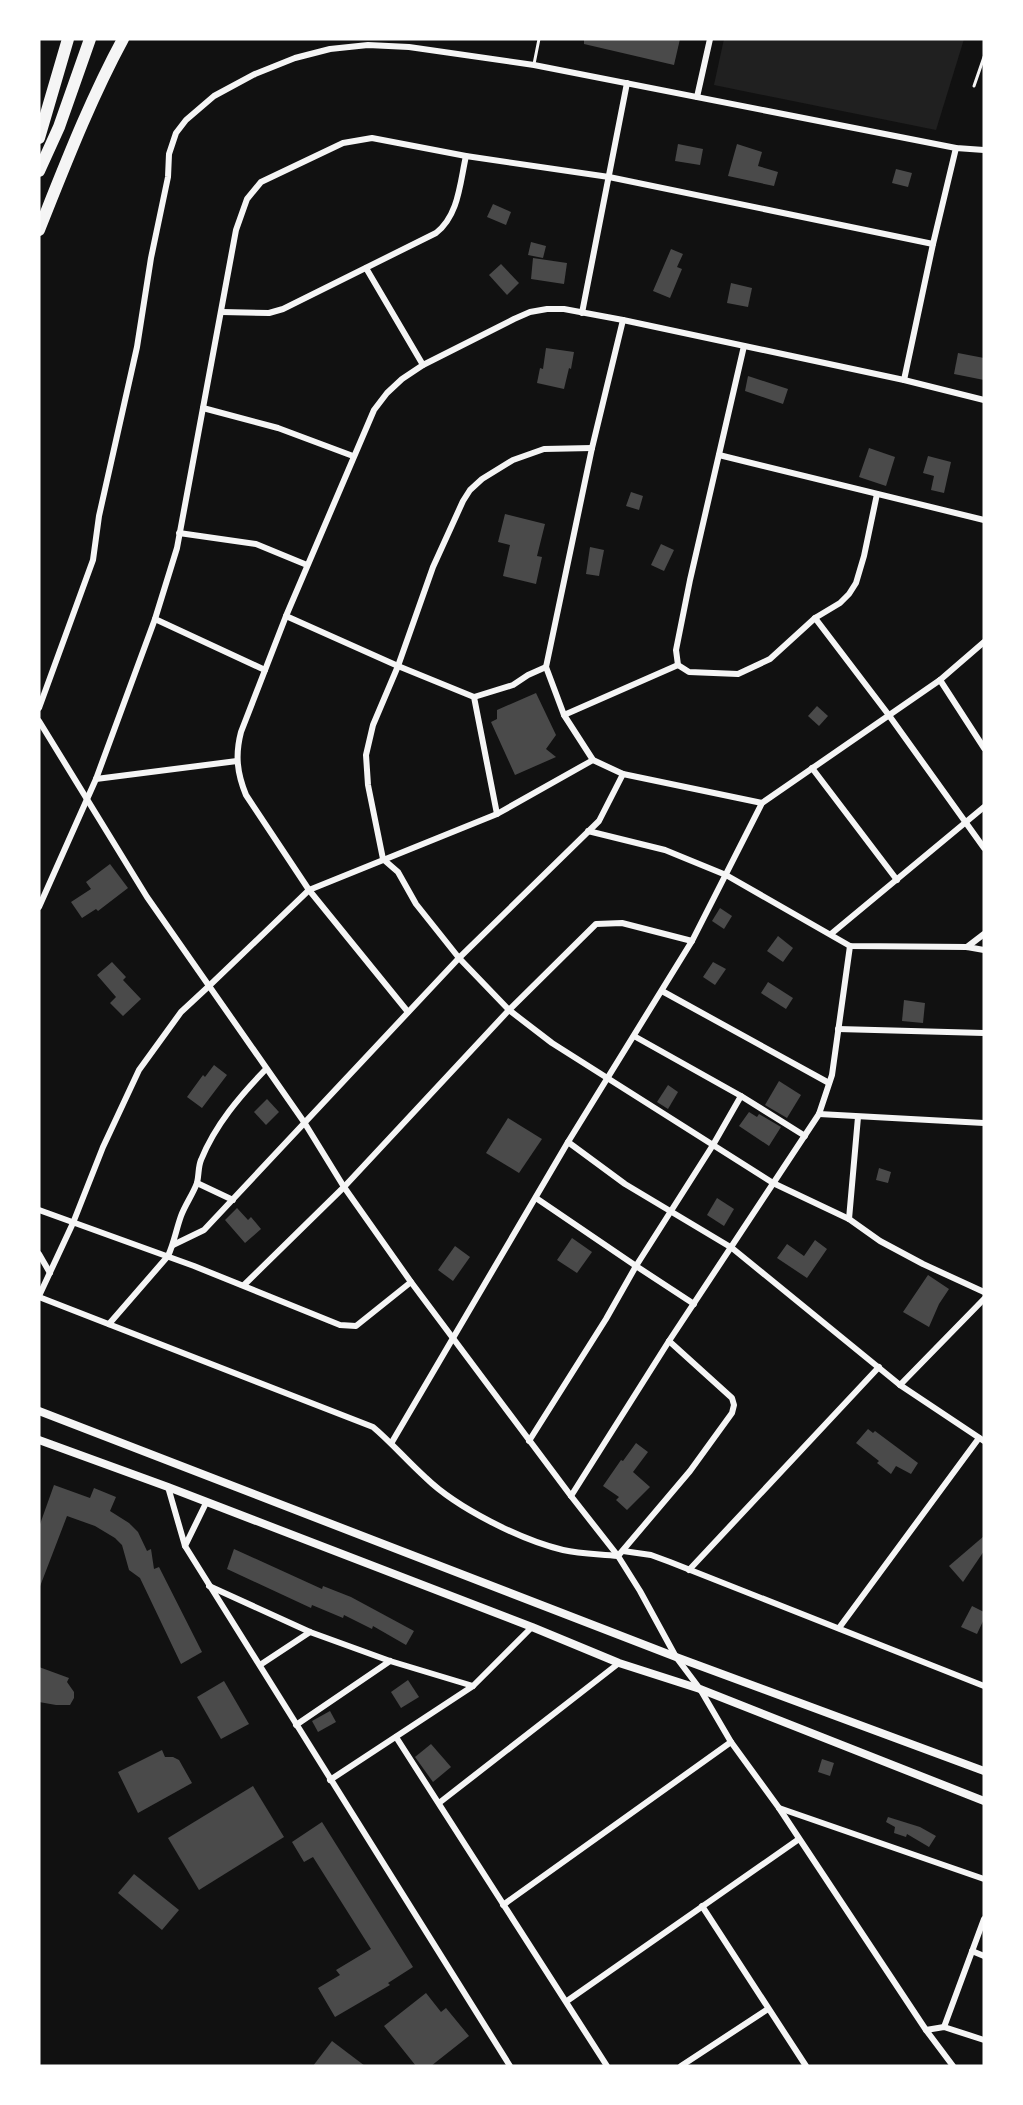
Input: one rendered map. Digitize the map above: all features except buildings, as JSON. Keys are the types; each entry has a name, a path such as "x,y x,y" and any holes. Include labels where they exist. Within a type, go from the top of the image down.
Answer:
{"highway":[{"path":"39,138 69,39"},
{"path":"39,171 62,118 90,39"},
{"path":"39,230 84,119 123,39"}],"street":[{"path":"697,97 710,39"},
{"path":"39,708 93,560 99,516 137,347 151,258 176,133 186,120 214,96 255,74 295,58 330,49 368,45 409,47 534,65 956,148 984,150"},
{"path":"582,313 627,83"},
{"path":"39,907 96,779 155,619 179,533 236,230 242,210 252,190 268,177 344,143 362,139 401,142 466,156 609,177 933,244"},
{"path":"904,380 956,148"},
{"path":"222,312 269,313 283,309 436,233 449,219 456,202 466,156"},
{"path":"366,268 423,365"},
{"path":"408,1012 309,890 246,795 237,761 241,732 286,616 353,456 374,410 387,393 402,379 423,365 530,312 564,309 904,380 984,400"},
{"path":"622,320 592,448 546,667 564,715 593,760 623,774 762,803"},
{"path":"744,346 681,623 676,650 678,665 689,672 738,674 770,659 815,618 840,603 856,583 877,494"},
{"path":"202,408 278,428 353,456"},
{"path":"592,448 544,448 513,459 482,479 470,490 463,501 434,567 398,666 373,725 366,755 368,785 383,859 398,872 416,904 459,958 509,1010 552,1043 773,1183 849,1219 880,1241 984,1292"},
{"path":"719,455 984,520"},
{"path":"179,533 256,544 307,566"},
{"path":"286,616 474,697 513,685 546,667"},
{"path":"815,618 888,714 984,848"},
{"path":"155,619 265,670"},
{"path":"392,1442 568,1142 692,941 762,803 940,680 984,642"},
{"path":"564,715 678,665"},
{"path":"940,680 984,748"},
{"path":"474,697 497,814"},
{"path":"39,721 147,897 304,1122 344,1187 411,1282 571,1496 620,1553 676,1657 700,1689 731,1742 779,1808 926,2030 953,2066"},
{"path":"593,760 497,814 309,890 182,1012 139,1070 39,1296 259,1384 358,1420 392,1442 427,1479 473,1511 511,1531 561,1549 651,1555 984,1686"},
{"path":"96,779 237,761"},
{"path":"813,768 897,880"},
{"path":"173,1245 204,1230 459,958 599,821 623,774"},
{"path":"831,934 984,807"},
{"path":"588,831 665,850 726,875 850,946 967,947 984,950"},
{"path":"244,1286 344,1187 509,1010 596,924 622,922 692,941"},
{"path":"967,947 984,934"},
{"path":"571,1496 669,1341 819,1114 829,1083 850,946"},
{"path":"662,991 829,1083"},
{"path":"838,1029 984,1033"},
{"path":"634,1036 741,1096 805,1136"},
{"path":"109,1324 168,1256 181,1217 197,1183 199,1164 207,1146 246,1090 266,1069"},
{"path":"530,1441 741,1096"},
{"path":"819,1114 984,1123"},
{"path":"849,1219 858,1117"},
{"path":"568,1142 625,1184 732,1248 900,1385 981,1440 839,1628"},
{"path":"197,1183 233,1200"},
{"path":"536,1198 694,1304"},
{"path":"39,1210 168,1256 340,1325 356,1326 411,1282"},
{"path":"39,1254 50,1273"},
{"path":"900,1385 984,1299"},
{"path":"620,1553 690,1471 732,1413 734,1405 732,1398 669,1341"},
{"path":"689,1570 879,1367"},
{"path":"39,1411 676,1657 984,1771"},
{"path":"39,1440 168,1487 532,1627 619,1663 700,1689 984,1801"},
{"path":"168,1487 185,1546 510,2066"},
{"path":"185,1546 206,1503"},
{"path":"209,1586 310,1632 390,1661 473,1686"},
{"path":"330,1779 473,1686 532,1627"},
{"path":"260,1665 310,1632"},
{"path":"296,1725 390,1661"},
{"path":"439,1803 619,1663"},
{"path":"396,1737 607,2066"},
{"path":"503,1905 731,1742"},
{"path":"779,1808 984,1879"},
{"path":"567,2001 799,1839"},
{"path":"702,1906 806,2066"},
{"path":"944,2027 984,1919"},
{"path":"972,1951 984,1956"},
{"path":"681,2066 768,2009"},
{"path":"926,2030 944,2027 984,2040"}],"lane":[{"path":"534,65 539,39"},
{"path":"974,86 984,57"}],"shaded area":[{"path":"724,39 964,39 936,130 714,85"}]}
